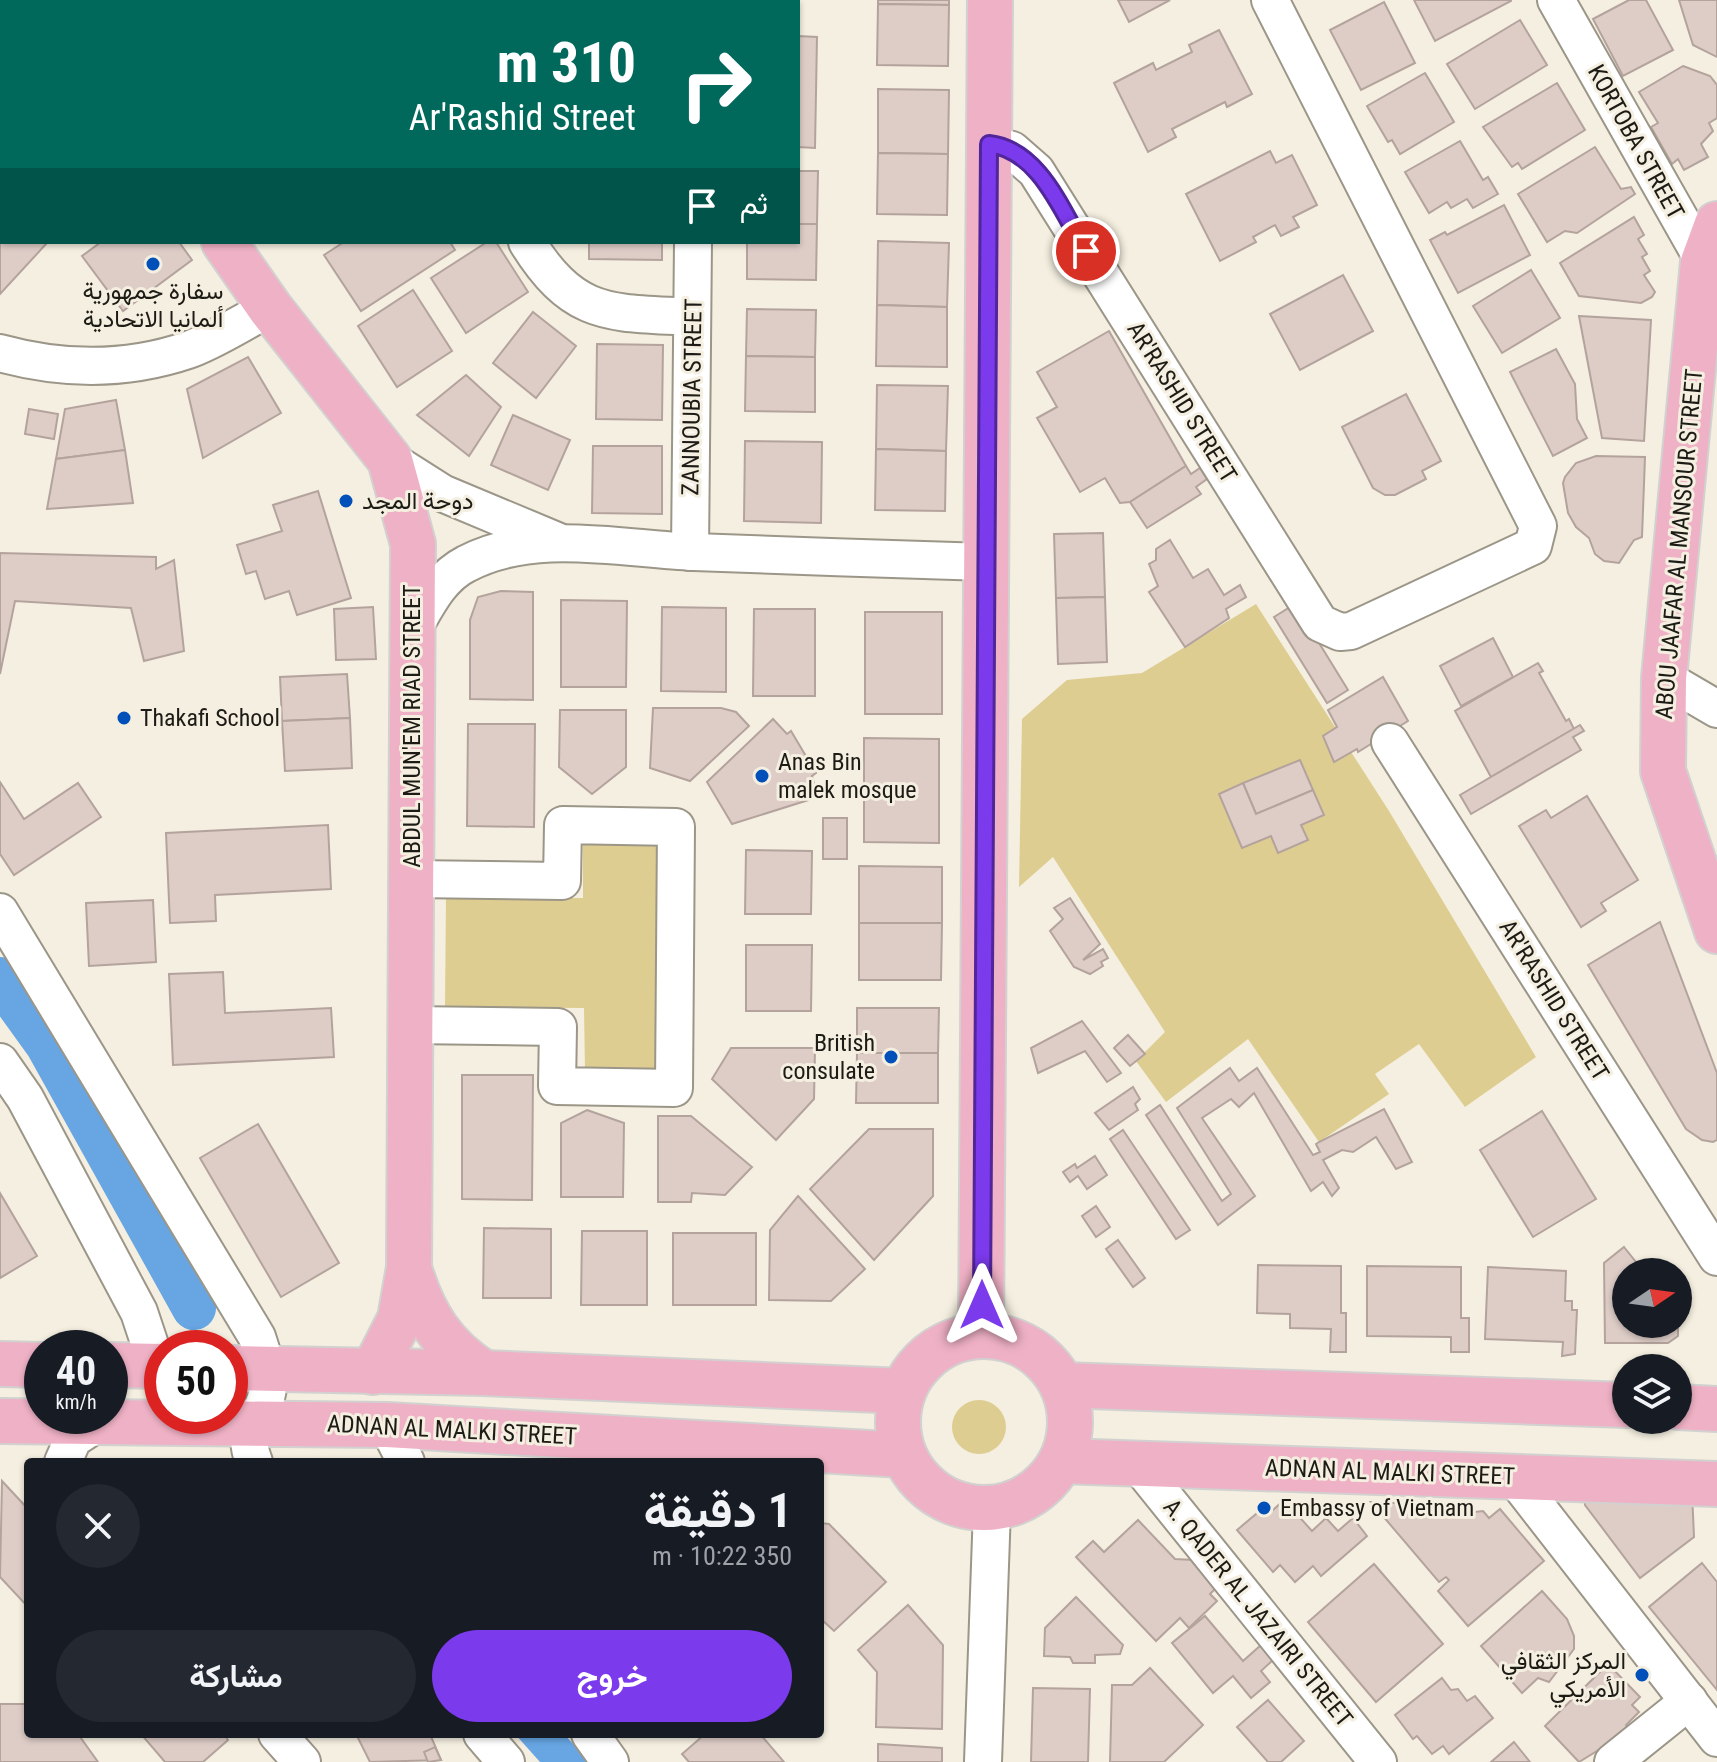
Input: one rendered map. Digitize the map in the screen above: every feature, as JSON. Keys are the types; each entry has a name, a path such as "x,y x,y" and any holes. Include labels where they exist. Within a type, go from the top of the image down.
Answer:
{"main road":[{"path":"981,1336 990,0"},
{"name":"ABDUL MUN'EM RIAD STREET","path":"225,244 270,308 390,460 413,544 409,1268 400,1319 373,1372"},
{"name":"ABOU JAAFAR AL MANSOUR STREET","path":"1712,257 1664,678 1663,771 1717,931"},
{"name":"ABDUL MUN'EM RIAD STREET","path":"409,1268 418,1299 438,1333 451,1349 484,1373"},
{"path":"981,1336 1006,1339 1029,1348 1048,1364 1062,1385 1070,1410 1070,1436 1062,1461 1045,1485 1020,1502 992,1509 964,1507 939,1496 918,1479 904,1455 898,1434 903,1391 916,1369 934,1352 957,1340 981,1336"},
{"path":"0,1364 24,1365"},
{"path":"248,1369 484,1373 903,1391"},
{"path":"1062,1385 1612,1405"},
{"path":"1692,1408 1717,1409"},
{"name":"ADNAN AL MALKI STREET","path":"0,1421 24,1421"},
{"name":"ADNAN AL MALKI STREET","path":"128,1426 253,1442 904,1455"},
{"name":"ADNAN AL MALKI STREET","path":"1062,1461 1717,1484"}],"street":[{"name":"AR'RASHID STREET","path":"989,144 1012,150 1036,171 1320,623 1340,632 1351,631 1536,541 1538,526 1270,0"},
{"name":"KORTOBA STREET","path":"1564,3 1712,257"},
{"path":"528,244 544,269 575,297 606,312 692,317"},
{"name":"ZANNOUBIA STREET","path":"690,552 693,244"},
{"path":"0,353 33,362 84,367 134,364 190,349 270,308"},
{"path":"390,460 442,493 562,543"},
{"path":"413,629 438,587 464,564 505,550 562,543 690,552 986,562"},
{"path":"1664,678 1717,709"},
{"name":"AR'RASHID STREET","path":"1390,742 1717,1257"},
{"path":"409,1025 558,1027 557,1086 674,1088 676,827 563,825 562,881 411,879"},
{"path":"1683,835 1717,874"},
{"path":"0,912 257,1337 248,1369 267,1397 253,1442"},
{"path":"0,1062 25,1098 146,1330"},
{"path":"65,1458 73,1439 81,1434"},
{"name":"A. QADER AL JAZAIRI STREET","path":"1137,1463 1378,1762"},
{"path":"1513,1476 1717,1738"},
{"path":"983,1762 992,1509"},
{"path":"1613,1762 1689,1701"},
{"path":"281,1738 302,1762"},
{"path":"485,1738 506,1762"},
{"path":"593,1738 610,1762"}],"shaded area":[{"path":"1256,604 1389,811 1536,1057 1465,1107 1419,1044 1375,1074 1389,1094 1319,1142 1248,1039 1166,1102 1136,1061 1165,1032 1053,857 1019,887 1022,719 1067,680 1142,673"},
{"path":"583,843 660,843 659,1069 585,1069 584,1008 445,1007 446,897 583,898"},
{"path":"979,1400 998,1408 1006,1427 998,1446 979,1454 960,1446 952,1427 960,1408"}],"water":[{"path":"519,1738 568,1738 590,1762 540,1762"}],"building":[{"path":"878,0 949,0 949,5 878,4"},
{"path":"1118,0 1170,0 1129,22"},
{"path":"1414,0 1511,0 1511,1 1435,41"},
{"path":"1629,0 1646,0 1673,50 1623,76 1593,19"},
{"path":"1679,0 1717,0 1717,57 1693,45"},
{"path":"1384,2 1415,63 1361,90 1330,30"},
{"path":"878,4 949,5 948,66 877,65"},
{"path":"1520,20 1547,65 1475,109 1447,64"},
{"path":"1219,30 1252,94 1227,107 1225,102 1172,129 1176,137 1148,152 1114,83 1153,63 1156,70 1192,52 1189,45"},
{"path":"800,36 817,37 815,148 800,147"},
{"path":"1683,66 1710,76 1717,85 1717,118 1709,123 1713,131 1701,144 1708,157 1684,170 1678,159 1672,164 1651,127 1658,123 1639,92"},
{"path":"1425,73 1454,122 1400,154 1392,140 1388,142 1367,106"},
{"path":"1557,83 1585,130 1522,169 1518,163 1512,167 1483,127"},
{"path":"878,89 949,90 948,154 878,153"},
{"path":"1460,141 1483,180 1488,177 1498,194 1473,208 1467,199 1451,208 1447,202 1429,213 1405,172"},
{"path":"1595,147 1621,189 1631,187 1635,194 1577,233 1565,231 1547,242 1518,194"},
{"path":"1270,151 1276,163 1292,155 1317,205 1293,217 1299,227 1281,236 1275,225 1253,237 1256,242 1220,261 1186,194"},
{"path":"878,153 948,154 947,215 877,214"},
{"path":"800,171 818,171 817,224 800,224"},
{"path":"1504,205 1530,255 1458,293 1430,240 1445,232 1447,235"},
{"path":"1634,217 1644,235 1638,239 1647,254 1642,257 1650,271 1644,275 1655,292 1652,297 1641,303 1579,296 1560,263"},
{"path":"800,224 817,224 816,280 747,279 747,244 800,244"},
{"path":"878,241 949,243 947,307 877,305"},
{"path":"0,244 46,244 0,294"},
{"path":"98,244 180,244 192,260 123,311 82,256"},
{"path":"341,244 451,244 455,250 361,311 324,255"},
{"path":"484,244 497,244 528,292 466,333 431,278"},
{"path":"589,244 662,244 662,260 589,259"},
{"path":"1531,270 1560,318 1502,353 1473,306"},
{"path":"1343,275 1373,331 1300,370 1270,314"},
{"path":"413,290 452,351 397,387 358,326"},
{"path":"877,305 947,307 947,367 876,366"},
{"path":"747,309 816,310 815,357 746,356"},
{"path":"533,312 576,346 536,398 493,363"},
{"path":"1579,316 1651,320 1644,441 1602,438"},
{"path":"1109,331 1186,466 1130,502 1120,503 1105,478 1080,492 1037,418 1057,407 1037,372"},
{"path":"597,344 663,345 662,420 596,419"},
{"path":"1556,349 1575,384 1577,419 1587,438 1553,456 1510,372"},
{"path":"746,356 815,357 815,412 745,411"},
{"path":"248,357 281,413 203,458 187,389"},
{"path":"466,375 501,407 469,456 417,415"},
{"path":"877,385 948,386 946,451 876,449"},
{"path":"1406,394 1441,461 1422,471 1426,479 1395,495 1385,495 1373,488 1342,427"},
{"path":"116,400 125,450 56,459 65,409"},
{"path":"29,409 58,414 54,439 25,434"},
{"path":"513,415 570,440 548,490 491,465"},
{"path":"745,441 822,442 821,523 744,521"},
{"path":"593,446 662,446 662,514 592,513"},
{"path":"876,449 946,451 945,511 875,510"},
{"path":"125,450 133,503 47,509 56,459"},
{"path":"1596,456 1645,457 1642,537 1634,540 1619,563 1604,561 1595,554 1589,538 1576,527 1568,513 1563,483 1565,477 1576,463"},
{"path":"1186,466 1191,474 1200,468 1207,479 1196,487 1201,494 1147,528 1130,502"},
{"path":"318,491 351,598 297,615 289,591 265,599 256,571 246,574 237,545 282,531 273,505"},
{"path":"1103,533 1105,597 1056,598 1054,534"},
{"path":"1170,540 1193,578 1208,569 1224,595 1240,585 1246,597 1226,609 1229,618 1185,647 1149,592 1158,586 1149,564 1156,560 1156,549"},
{"path":"0,553 156,557 156,569 174,560 184,651 144,661 131,608 15,601 0,674"},
{"path":"501,591 533,592 533,700 470,699 470,620 478,597"},
{"path":"1105,597 1107,662 1058,664 1056,598"},
{"path":"561,600 627,601 626,687 561,687"},
{"path":"1295,604 1348,690 1327,703 1274,617"},
{"path":"373,607 376,659 336,660 334,609"},
{"path":"662,607 726,608 726,692 661,691"},
{"path":"754,609 815,609 815,696 753,696"},
{"path":"865,612 942,612 942,714 865,714"},
{"path":"1493,638 1513,677 1461,706 1440,666"},
{"path":"1538,663 1543,671 1539,673 1566,721 1569,719 1574,729 1491,777 1455,711"},
{"path":"347,674 350,718 282,721 280,677"},
{"path":"1383,677 1408,721 1358,752 1357,749 1334,762 1323,736 1337,727 1328,710"},
{"path":"653,708 721,708 736,712 749,726 690,781 650,768"},
{"path":"560,710 626,710 626,767 592,794 559,767"},
{"path":"350,718 352,768 285,771 282,721"},
{"path":"773,719 787,734 791,731 816,773 812,776 818,797 732,824 707,782"},
{"path":"468,724 535,724 534,827 467,826"},
{"path":"1580,725 1584,731 1573,737 1581,750 1471,814 1460,795"},
{"path":"864,738 939,739 939,843 864,842"},
{"path":"1300,760 1313,790 1256,814 1243,783"},
{"path":"0,782 24,819 78,783 101,817 14,875 0,854"},
{"path":"1243,783 1256,814 1313,790 1324,815 1301,825 1308,840 1278,853 1271,836 1242,848 1219,794"},
{"path":"1587,796 1638,880 1601,903 1606,911 1581,927 1519,826 1546,810 1551,818"},
{"path":"823,818 847,818 847,859 823,859"},
{"path":"328,825 331,889 215,895 216,921 170,923 166,833"},
{"path":"746,850 812,851 811,914 745,914"},
{"path":"859,866 942,867 942,923 859,923"},
{"path":"1070,898 1100,944 1083,960 1103,949 1108,958 1101,962 1103,966 1090,974 1074,967 1050,931 1063,919 1054,908"},
{"path":"153,900 156,962 89,966 86,903"},
{"path":"1660,922 1717,1073 1717,1140 1713,1142 1702,1140 1686,1129 1588,965"},
{"path":"859,923 942,923 941,980 859,980"},
{"path":"746,945 812,945 811,1011 746,1011"},
{"path":"223,972 225,1013 331,1008 334,1057 173,1065 169,974"},
{"path":"857,1008 939,1008 938,1053 857,1053"},
{"path":"1082,1021 1121,1073 1107,1082 1085,1051 1038,1073 1031,1048"},
{"path":"1128,1035 1145,1054 1130,1066 1114,1048"},
{"path":"731,1048 815,1048 814,1099 776,1140 712,1079"},
{"path":"857,1053 938,1053 938,1103 856,1103"},
{"path":"1230,1068 1239,1081 1257,1068 1313,1155 1320,1152 1316,1144 1319,1142 1384,1109 1412,1162 1396,1169 1376,1137 1353,1152 1342,1150 1323,1160 1339,1188 1332,1196 1323,1182 1311,1191 1254,1093 1239,1107 1231,1099 1202,1118 1255,1196 1218,1225 1146,1115 1160,1105 1222,1201 1231,1194 1177,1108"},
{"path":"462,1075 533,1075 532,1200 462,1199"},
{"path":"1133,1087 1140,1099 1135,1104 1138,1110 1109,1130 1095,1113"},
{"path":"587,1110 624,1123 623,1197 561,1197 561,1123"},
{"path":"1542,1111 1596,1199 1533,1237 1480,1150"},
{"path":"658,1116 691,1116 752,1167 725,1195 692,1193 691,1202 658,1202"},
{"path":"258,1124 339,1263 281,1297 200,1158"},
{"path":"869,1129 933,1129 933,1196 874,1260 810,1189"},
{"path":"1123,1130 1190,1230 1176,1239 1110,1139"},
{"path":"1095,1156 1107,1175 1087,1189 1078,1176 1070,1182 1063,1172 1075,1164 1077,1168"},
{"path":"0,1193 37,1256 0,1278"},
{"path":"798,1196 865,1269 831,1301 769,1300 770,1230"},
{"path":"1096,1206 1110,1227 1096,1237 1082,1216"},
{"path":"484,1228 551,1229 551,1298 483,1298"},
{"path":"582,1231 647,1231 647,1305 581,1305"},
{"path":"673,1233 756,1233 756,1305 673,1305"},
{"path":"1118,1240 1145,1278 1133,1287 1106,1249"},
{"path":"1624,1247 1633,1258 1612,1258 1612,1338 1675,1338 1668,1343 1605,1343 1604,1263"},
{"path":"1258,1265 1341,1266 1341,1313 1346,1313 1346,1352 1330,1352 1331,1329 1290,1328 1290,1314 1257,1313"},
{"path":"1367,1266 1461,1267 1461,1318 1469,1318 1469,1352 1451,1352 1451,1337 1367,1336"},
{"path":"1488,1267 1566,1271 1565,1301 1572,1301 1572,1310 1577,1310 1575,1354 1562,1356 1563,1342 1485,1339"},
{"path":"2,1481 24,1505 24,1603 0,1577"},
{"path":"1692,1492 1694,1537 1640,1578 1585,1505 1584,1496"},
{"path":"1284,1500 1312,1531 1326,1518 1338,1531 1353,1518 1367,1536 1321,1576 1313,1566 1295,1582 1280,1565 1273,1572 1237,1530 1268,1504 1273,1510"},
{"path":"1371,1502 1459,1506 1466,1513 1483,1511 1489,1518 1500,1509 1544,1561 1468,1626 1438,1591 1449,1580 1446,1577 1439,1582"},
{"path":"1138,1520 1175,1559 1194,1560 1218,1586 1210,1594 1217,1601 1189,1628 1180,1618 1156,1641 1076,1557 1093,1541 1104,1552"},
{"path":"824,1523 829,1524 886,1582 834,1631 824,1622"},
{"path":"1702,1563 1717,1582 1717,1690 1649,1607"},
{"path":"1374,1564 1443,1644 1376,1702 1308,1622"},
{"path":"1542,1591 1567,1619 1574,1636 1574,1649 1549,1682 1538,1678 1522,1693 1481,1646"},
{"path":"1076,1597 1123,1645 1120,1654 1095,1655 1095,1663 1073,1663 1070,1657 1044,1656 1045,1628"},
{"path":"908,1605 943,1645 942,1729 876,1727 877,1672 858,1650"},
{"path":"1205,1616 1243,1661 1261,1645 1273,1660 1261,1671 1270,1682 1251,1698 1233,1676 1213,1693 1172,1643"},
{"path":"1608,1664 1640,1697 1632,1705 1639,1712 1626,1725 1631,1730 1579,1762 1545,1726"},
{"path":"1150,1668 1203,1725 1164,1762 1110,1762 1112,1685 1132,1685"},
{"path":"1442,1678 1451,1690 1458,1689 1467,1701 1475,1696 1493,1718 1449,1754 1443,1746 1432,1754 1417,1736 1413,1739 1395,1715"},
{"path":"1033,1688 1090,1689 1088,1762 1031,1762"},
{"path":"1268,1700 1304,1741 1281,1762 1268,1762 1237,1727"},
{"path":"0,1704 24,1704 24,1738 81,1738 98,1762 0,1762"},
{"path":"144,1738 228,1740 203,1762 165,1762"},
{"path":"358,1738 432,1738 441,1760 370,1762"},
{"path":"700,1738 763,1738 784,1762 689,1762 682,1754"},
{"path":"1514,1742 1530,1762 1491,1762"},
{"path":"878,1744 942,1748 942,1762 878,1762"},
{"path":"435,1747 441,1760 428,1762 424,1752"}],"waterway":[{"path":"0,979 47,1044 194,1308"}],"place":[{"name":"سفارة جمهورية ألمانيا الاتحادية","path":"153,264"},
{"name":"دوحة المجد","path":"346,501"},
{"name":"Thakafi School","path":"124,718"},
{"name":"Anas Bin malek mosque","path":"762,776"},
{"name":"British consulate","path":"891,1057"},
{"name":"Embassy of Vietnam","path":"1264,1508"},
{"name":"المركز الثقافي الأمريكي","path":"1642,1675"}],"route":[{"path":"982,1305 989,144 1012,150 1030,162 1086,251"}]}
